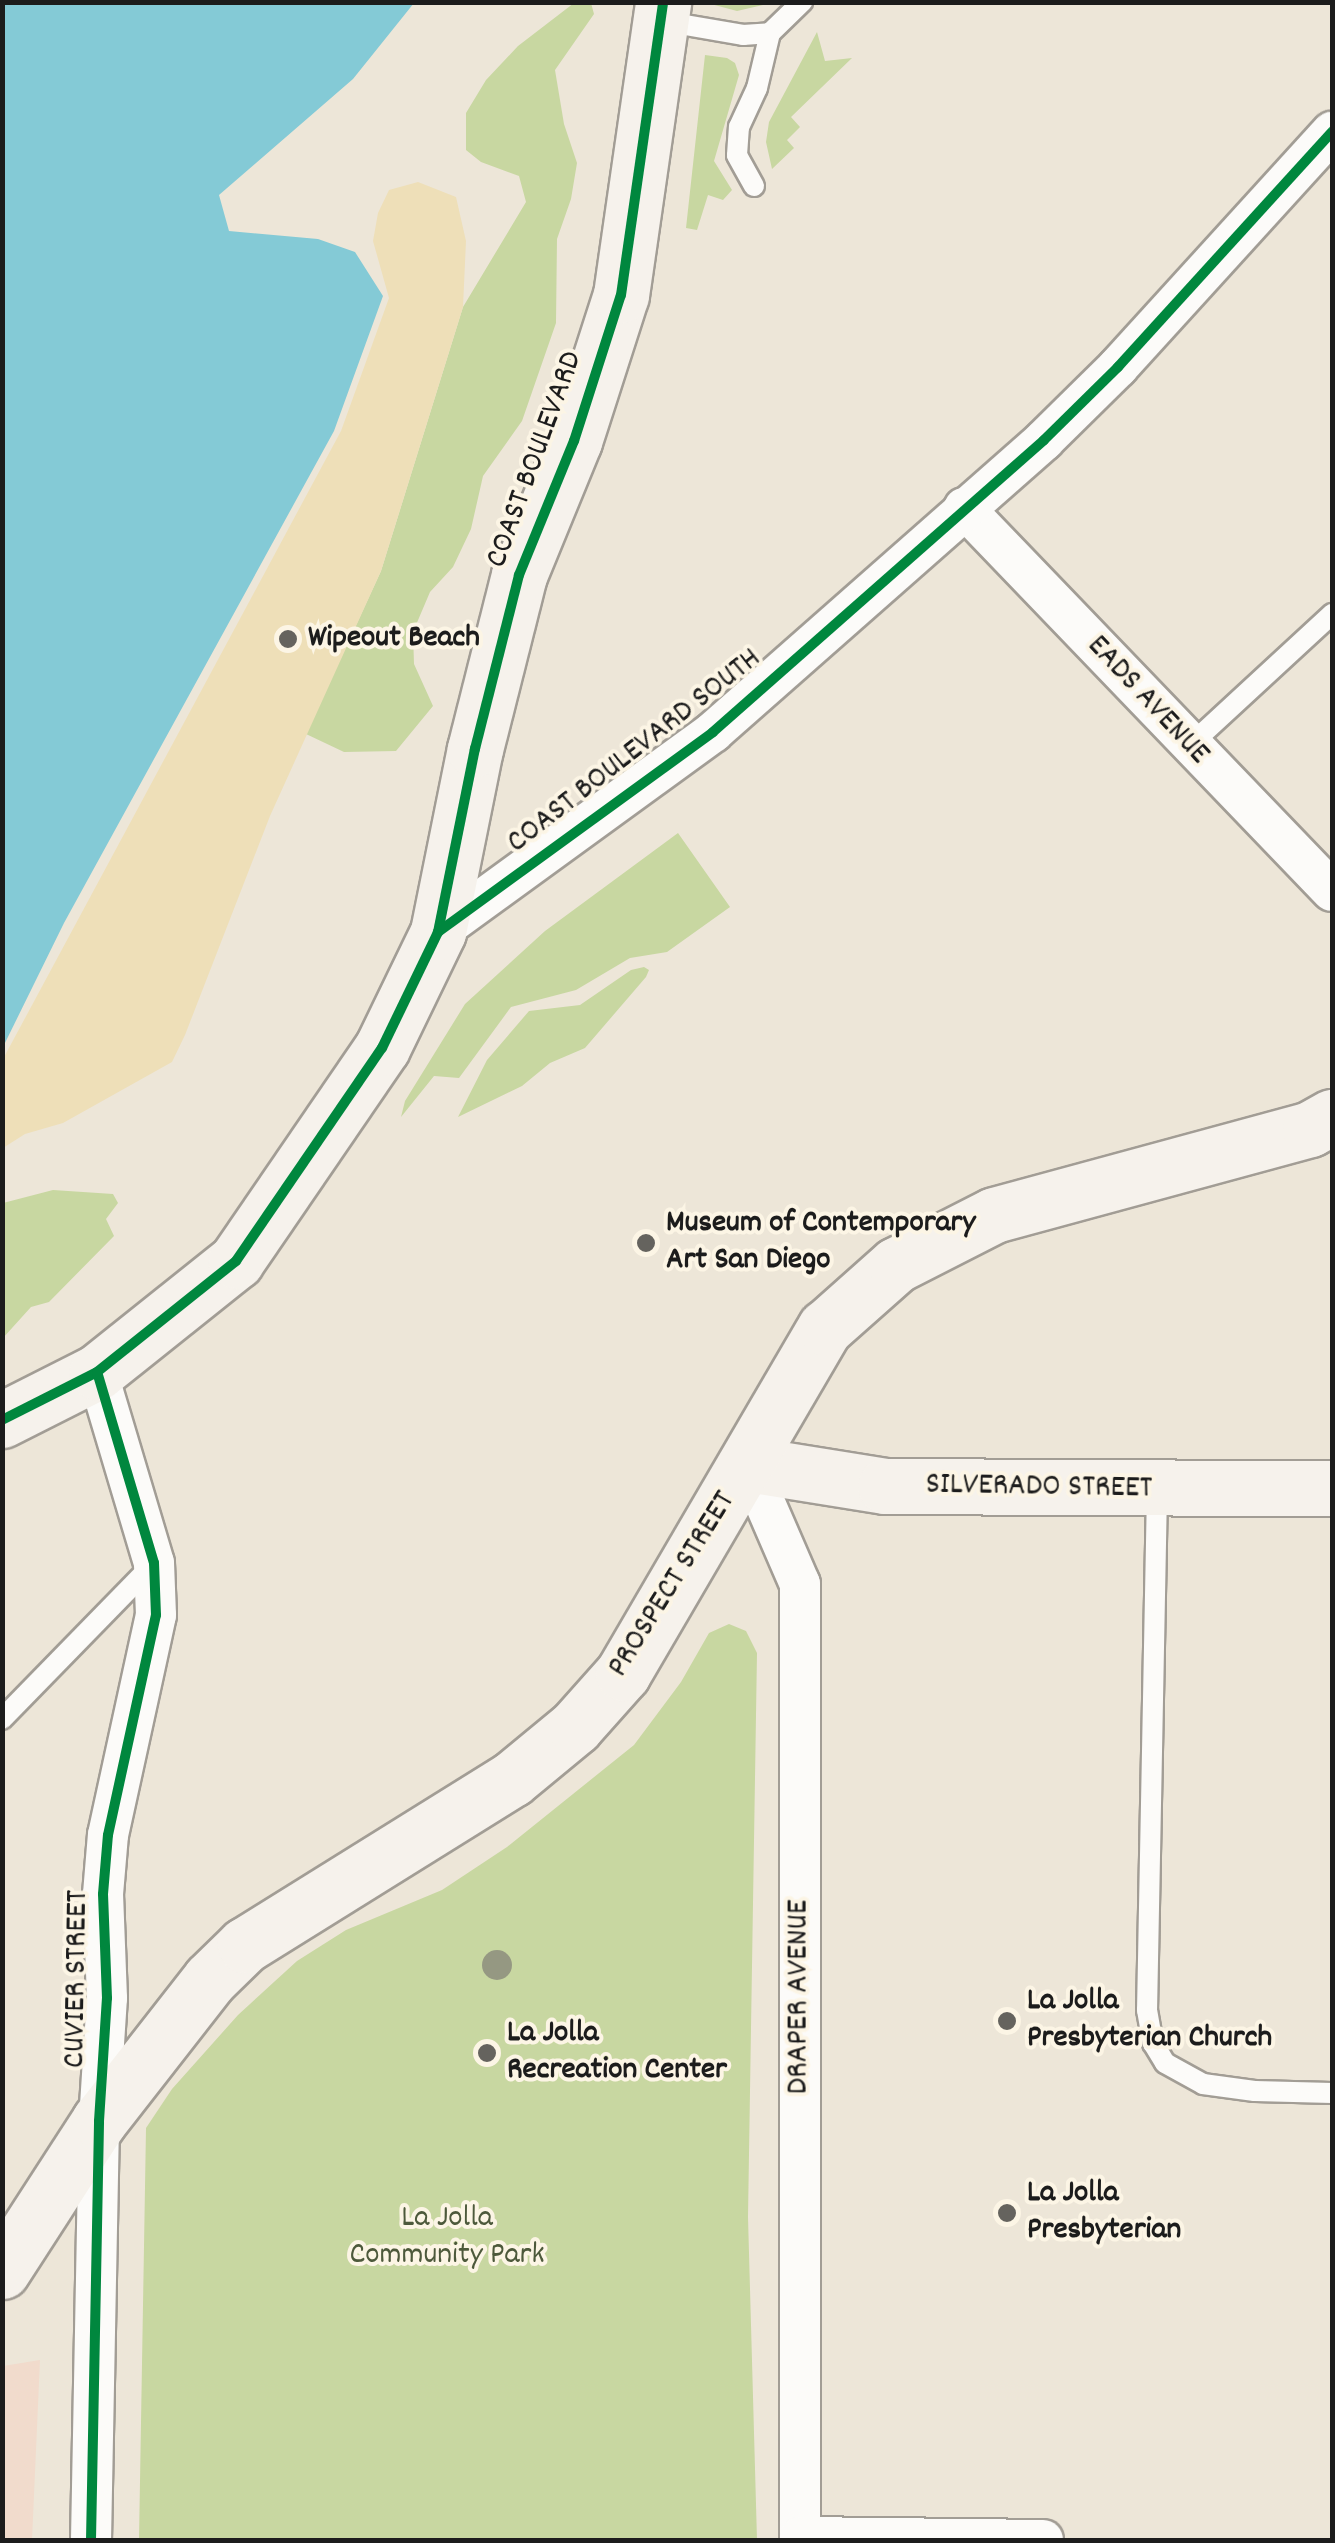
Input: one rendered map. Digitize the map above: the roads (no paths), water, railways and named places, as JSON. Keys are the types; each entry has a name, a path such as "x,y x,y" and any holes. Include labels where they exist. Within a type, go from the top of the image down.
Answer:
{"street":[{"name":"COAST BOULEVARD","path":"438,932 475,749 518,575 574,441 620,295 661,12"},
{"name":"COAST BOULEVARD SOUTH","path":"2,1420 97,1372 236,1261 382,1048 438,932 713,732 964,508 1118,367 1332,132"},
{"name":"EADS AVENUE","path":"964,508 1332,891"},
{"name":"PROSPECT STREET","path":"2,2271 99,2121 210,1980 246,1944 512,1779 575,1728 623,1673 825,1328 896,1265 994,1215 1310,1129 1332,1117"},
{"name":"CUVIER STREET","path":"92,2540 99,2121 106,1998 103,1894 108,1835 156,1615 154,1563 97,1372"},
{"name":"SILVERADO STREET","path":"748,1464 885,1486 1332,1488"},
{"name":"DRAPER AVENUE","path":"748,1464 800,1584 800,2539"},
{"path":"800,2539 1044,2540"}],"lane":[{"path":"754,186 737,155 739,127 756,88 770,32 802,2"},
{"path":"661,12 743,35 770,32"},
{"path":"1190,746 1332,614"},
{"path":"1158,1489 1148,2010 1153,2043 1165,2062 1203,2084 1255,2091 1332,2093"},
{"path":"2,1719 154,1563"}],"water":[{"path":"3,2 414,3 353,79 219,195 229,231 318,239 355,252 383,296 334,431 64,923 3,1047"}],"place":[{"name":"Wipeout Beach","path":"288,639"},
{"name":"Museum of Contemporary Art San Diego","path":"646,1243"},
{"name":"La Jolla Presbyterian Church","path":"1007,2021"},
{"name":"La Jolla Recreation Center","path":"487,2053"},
{"name":"La Jolla Presbyterian","path":"1007,2213"}],"park label":[{"name":"La Jolla Community Park","path":"447,2238"}]}
